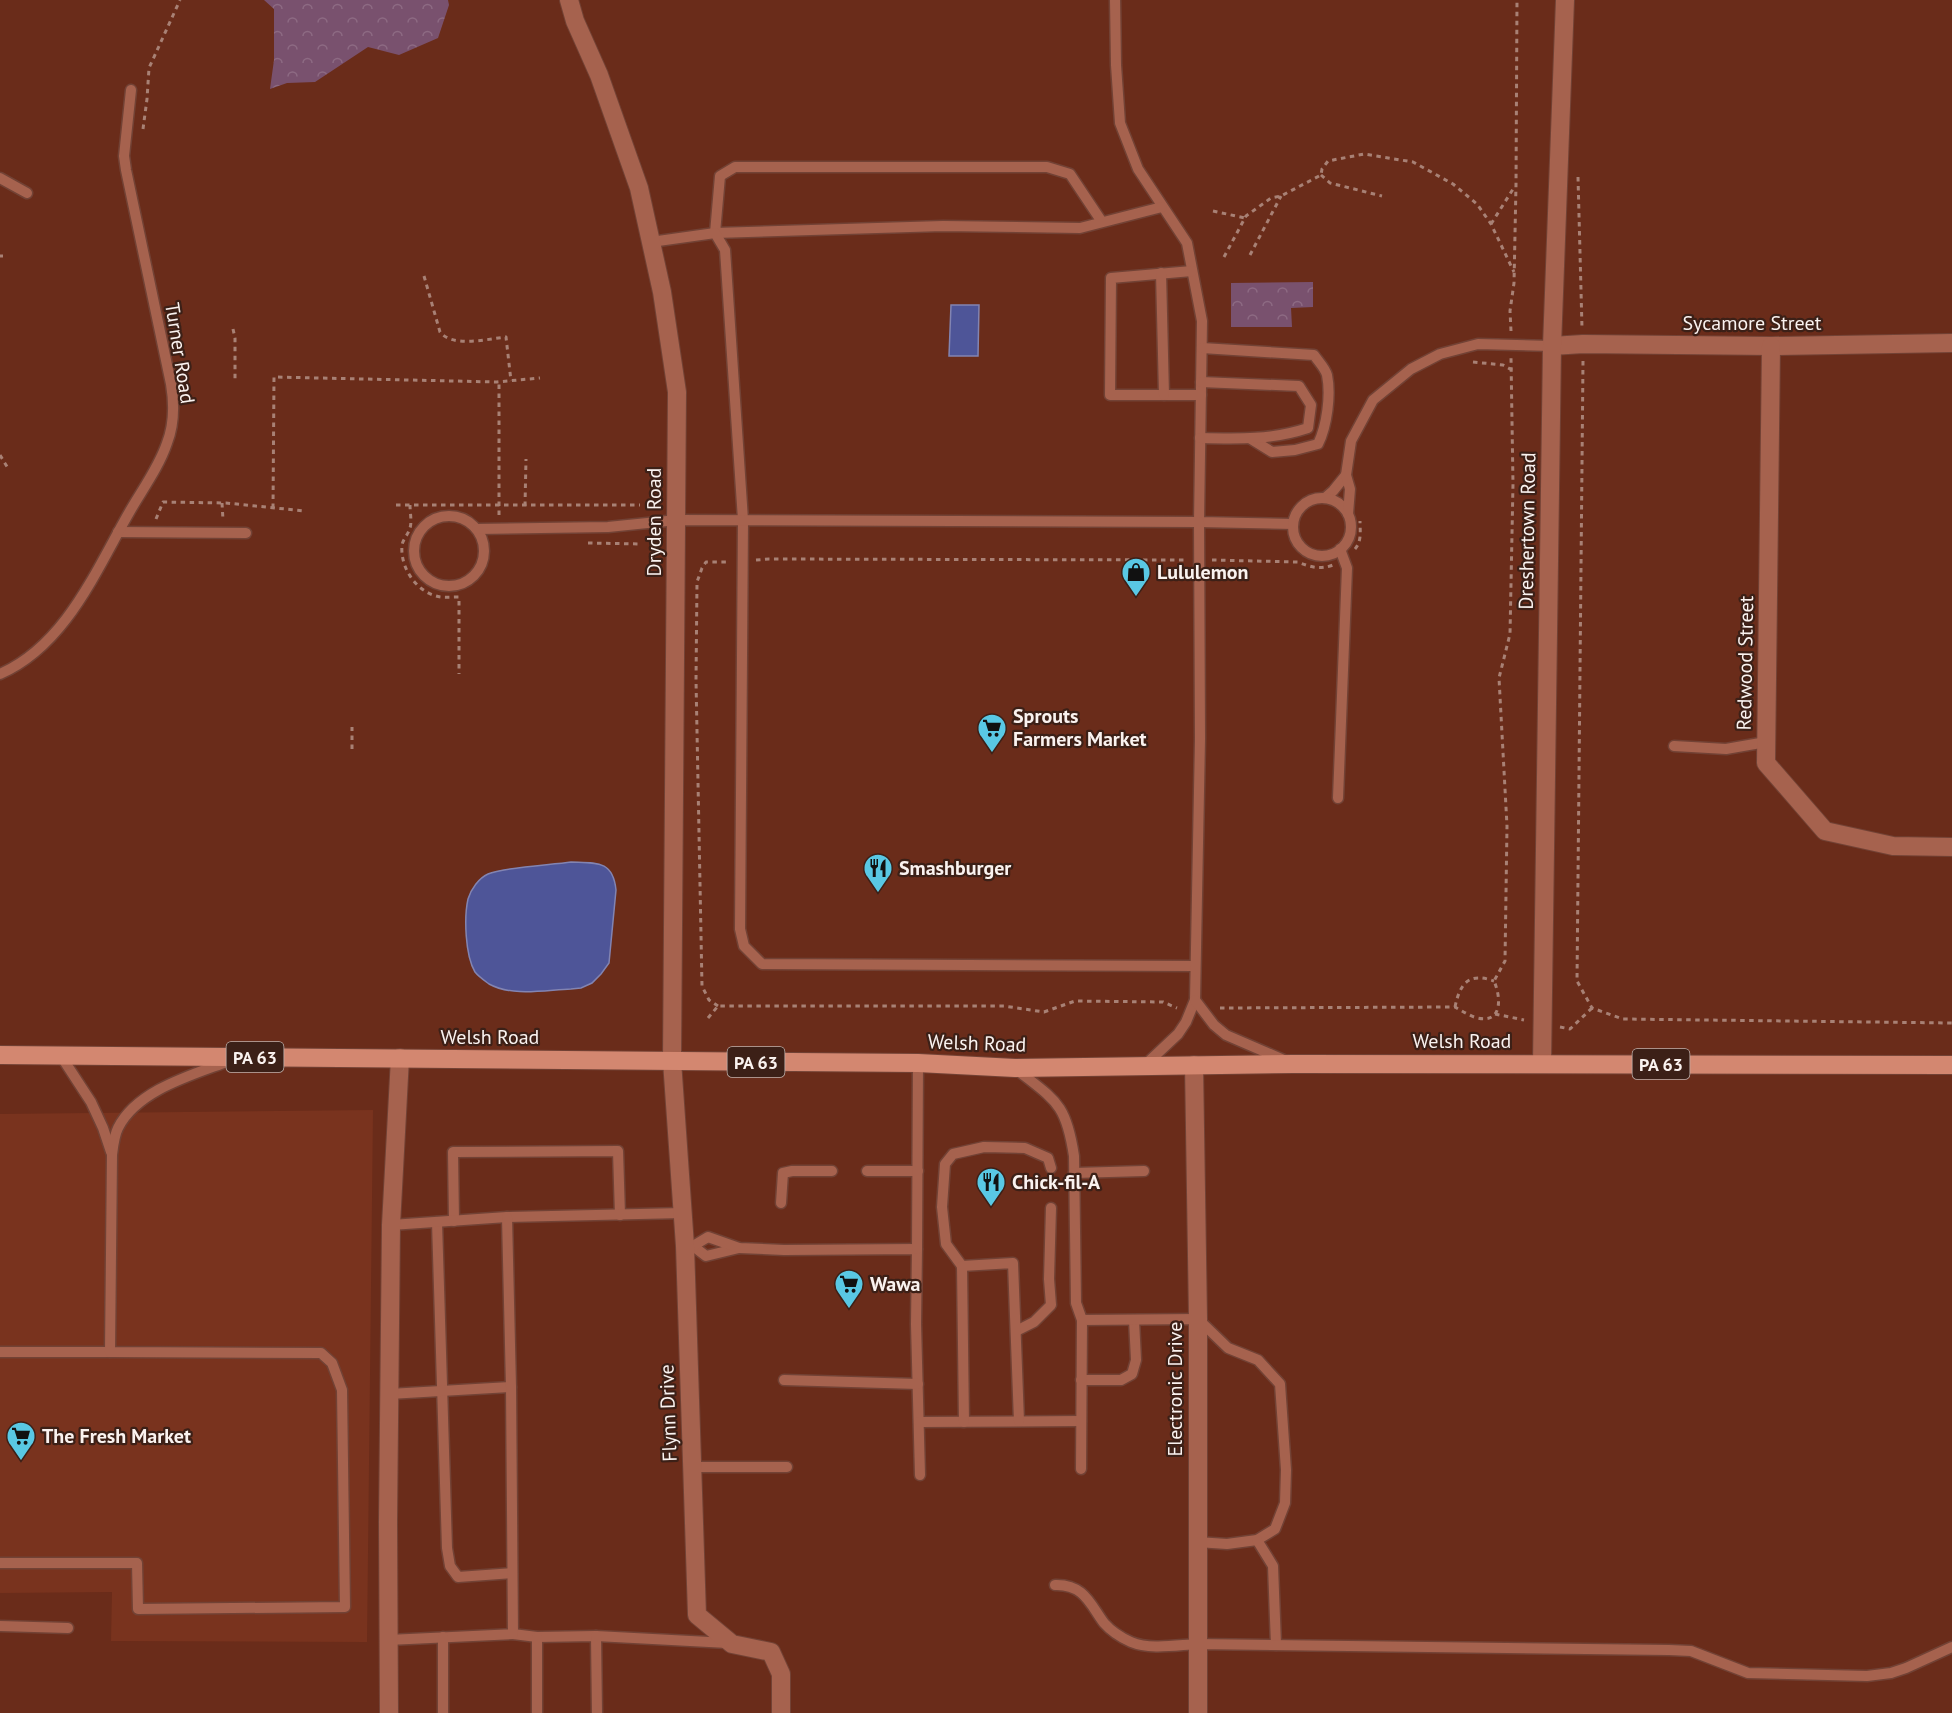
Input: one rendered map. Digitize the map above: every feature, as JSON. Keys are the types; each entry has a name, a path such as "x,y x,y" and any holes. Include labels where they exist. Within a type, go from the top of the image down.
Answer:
{"main road":[{"name":"Welsh Road","path":"0,1055 918,1063 1015,1068 1293,1064 1952,1065"}],"street":[{"name":"Dryden Road","path":"569,0 575,21 599,75 639,188 662,292 677,392 672,1061"},
{"name":"Dreshertown Road","path":"1542,1064 1552,346 1565,0"},
{"name":"Sycamore Street","path":"1552,346 1952,343"},
{"name":"Redwood Street","path":"1771,346 1766,763 1825,831 1893,846 1952,847"},
{"path":"389,1713 391,1225 400,1058"},
{"name":"Flynn Drive","path":"672,1061 683,1213 689,1247 696,1615 732,1644 771,1652 781,1674 781,1713"},
{"name":"Electronic Drive","path":"1194,1065 1198,1319 1198,1713"}],"lane":[{"path":"1115,0 1120,123 1138,169 1187,243 1202,321 1199,522 1200,739 1195,1000 1178,1034 1144,1066"},
{"name":"Turner Road","path":"0,674 35,650 64,623 78,603 167,444 172,405 171,384 124,156 131,90"},
{"path":"1102,222 1070,174 1047,167 735,167 720,176 715,233 725,250 743,520 740,929 744,946 762,964 1195,966"},
{"path":"0,178 27,193"},
{"path":"651,242 715,233 943,226 1080,228 1162,207"},
{"path":"1192,271 1111,278 1110,395 1201,395"},
{"path":"1161,273 1164,395"},
{"path":"1348,514 1350,489 1346,475 1351,441 1373,400 1411,369 1440,354 1478,344 1552,346"},
{"path":"1202,348 1314,355 1327,373 1328,400 1325,430 1318,444 1296,450 1272,452 1251,440"},
{"path":"1200,438 1251,440 1292,433 1308,428 1311,405 1299,386 1201,382"},
{"path":"1324,498 1346,475"},
{"path":"1324,498 1334,500 1348,514 1351,523 1347,542 1332,554 1312,555 1297,542 1293,533 1295,515 1307,501 1324,498"},
{"path":"477,529 485,550 478,572 470,580 459,585 436,584 418,569 414,558 417,535 434,519 445,516 457,516 468,521 477,529 608,526 676,520 1293,524"},
{"path":"118,532 246,533"},
{"path":"1338,798 1347,568 1340,549"},
{"path":"1674,746 1726,749 1766,742"},
{"path":"1195,1000 1214,1025 1226,1035 1293,1064"},
{"path":"61,1056 91,1102 112,1155"},
{"path":"110,1352 112,1155 117,1129 128,1113 153,1093 240,1057"},
{"path":"918,1063 917,1249 920,1475"},
{"path":"1015,1068 1055,1100 1064,1112 1071,1132 1074,1173 1076,1303 1082,1320 1081,1469"},
{"path":"964,1422 962,1266 946,1244 942,1207 945,1164 953,1154 984,1147 1025,1148 1048,1158 1051,1168"},
{"path":"454,1221 453,1152 618,1151 620,1215"},
{"path":"781,1203 783,1173 832,1171"},
{"path":"867,1171 918,1171"},
{"path":"1074,1173 1144,1171"},
{"path":"1016,1331 1034,1322 1051,1305 1049,1279 1051,1208"},
{"path":"391,1225 507,1217 683,1213"},
{"path":"507,1217 513,1635"},
{"path":"437,1222 444,1391 447,1548 450,1566 458,1577 512,1573"},
{"path":"689,1247 708,1237 739,1248"},
{"path":"689,1247 706,1256 739,1248 917,1249"},
{"path":"962,1266 1013,1263 1019,1421"},
{"path":"1082,1320 1198,1319 1228,1348 1258,1360 1280,1384 1286,1470 1285,1503 1275,1529 1257,1540 1227,1544 1197,1542"},
{"path":"1082,1380 1121,1380 1132,1374 1136,1360 1134,1320"},
{"path":"0,1352 321,1353 332,1363 342,1390 345,1607 138,1609 137,1563 0,1563"},
{"path":"784,1380 918,1384"},
{"path":"389,1394 511,1387"},
{"path":"919,1422 1081,1421"},
{"path":"692,1467 787,1467"},
{"path":"1257,1540 1273,1566 1276,1645"},
{"path":"1055,1585 1065,1585 1085,1596 1105,1624 1129,1641 1150,1646 1197,1644 1676,1650 1691,1651 1748,1673 1867,1676 1891,1673 1906,1668 1952,1647"},
{"path":"0,1626 68,1628"},
{"path":"388,1640 513,1635 596,1636 732,1644"},
{"path":"596,1636 597,1713"},
{"path":"443,1637 443,1713"},
{"path":"537,1637 537,1713"}],"path":[{"path":"143,130 149,68 180,0"},
{"path":"1321,175 1328,161 1364,154 1413,162 1453,184 1477,204 1491,224 1514,274"},
{"path":"1224,257 1245,218 1271,198 1281,196 1321,175"},
{"path":"1321,175 1330,183 1382,196"},
{"path":"1578,177 1583,344 1578,981 1592,1008 1623,1019 1952,1023"},
{"path":"1491,224 1516,184"},
{"path":"1250,255 1281,196"},
{"path":"1214,211 1245,218"},
{"path":"424,276 443,336 454,341 506,337 511,381"},
{"path":"233,329 235,338 234,379"},
{"path":"273,508 274,377 499,382 540,378"},
{"path":"499,382 499,528"},
{"path":"0,455 9,470"},
{"path":"525,506 526,459"},
{"path":"151,533 163,502 202,502 305,511"},
{"path":"396,505 640,505"},
{"path":"410,505 410,528 403,542 402,551 406,569 416,585 431,594 459,597 459,674"},
{"path":"585,543 641,544"},
{"path":"769,559 1186,560"},
{"path":"718,1006 709,1000 702,986 696,680 697,582 706,562 743,562"},
{"path":"352,727 352,749"},
{"path":"1455,1007 1460,989 1465,983 1473,978 1494,981"}],"shaded area":[{"path":"373,1110 367,1642 111,1641 112,1592 0,1593 0,1114"}],"green space":[{"path":"264,0 448,0 449,5 438,38 399,55 368,47 315,82 287,83 270,89 274,60 274,9"},
{"path":"1313,282 1313,307 1291,308 1292,327 1231,327 1231,283"}],"water":[{"path":"951,305 979,305 978,356 949,356"},
{"path":"571,862 602,865 611,873 614,880 616,890 609,963 592,983 581,988 519,992 489,984 475,972 467,946 467,907 473,888 488,874 516,868"}],"place":[{"name":"Lululemon","path":"1136,598"},
{"name":"Sprouts Farmers Market","path":"992,754"},
{"name":"Smashburger","path":"878,894"},
{"name":"Chick-fil-A","path":"991,1208"},
{"name":"Wawa","path":"849,1310"},
{"name":"The Fresh Market","path":"21,1462"}]}
